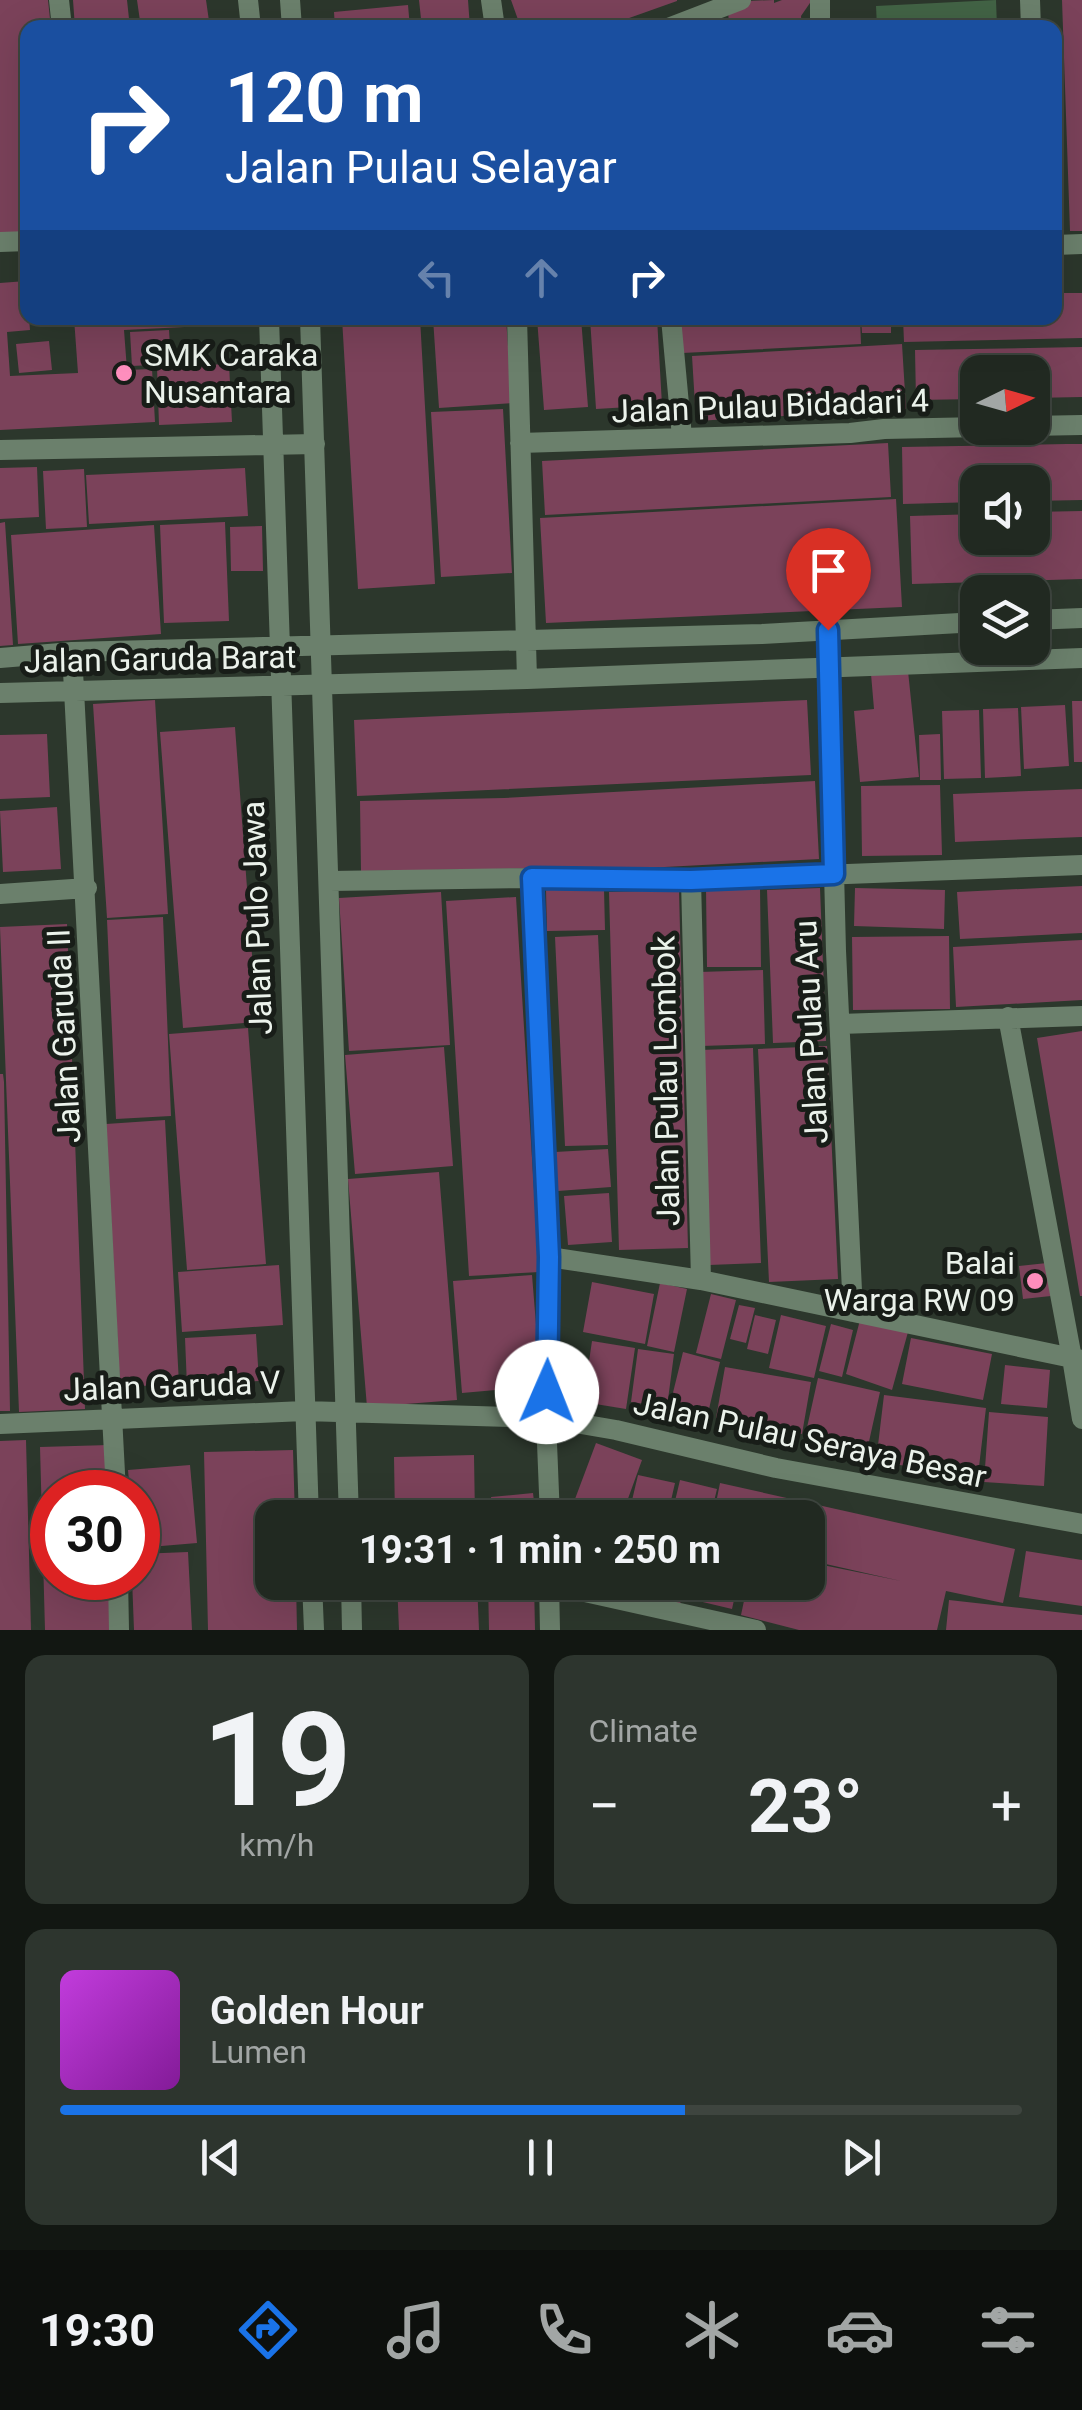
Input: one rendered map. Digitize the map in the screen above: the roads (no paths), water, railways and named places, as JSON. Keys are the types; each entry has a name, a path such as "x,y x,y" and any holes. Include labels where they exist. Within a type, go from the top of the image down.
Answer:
{"street":[{"path":"689,20 741,0"},
{"name":"Jalan Pulo Jawa","path":"269,325 307,1500"},
{"path":"310,325 348,1500"},
{"path":"517,325 527,679"},
{"path":"672,325 682,437"},
{"name":"Jalan Pulau Bidadari 4","path":"520,443 1082,425"},
{"path":"0,450 315,444"},
{"path":"1050,619 1082,618"},
{"name":"Jalan Garuda Barat","path":"0,658 72,652 960,623"},
{"name":"Jalan Pulau Aru","path":"828,630 853,1312"},
{"name":"Jalan Garuda II","path":"72,652 115,1470"},
{"name":"Jalan Garuda Barat","path":"0,693 322,686 1082,658"},
{"path":"330,881 691,880 1082,865"},
{"path":"532,878 549,1257 546,1418 549,1500"},
{"name":"Jalan Pulau Lombok","path":"691,880 701,1280"},
{"path":"0,894 87,888"},
{"path":"840,1024 1082,1016"},
{"path":"1008,1017 1077,1359 1082,1419"},
{"path":"549,1257 701,1280 1077,1359"},
{"name":"Jalan Garuda V","path":"0,1424 346,1410"},
{"name":"Jalan Pulau Seraya Besar","path":"346,1410 546,1418 616,1430 776,1468 1082,1524"},
{"path":"118,1600 119,1630"},
{"path":"313,1600 314,1630"},
{"path":"351,1600 352,1630"},
{"path":"549,1600 550,1630"},
{"path":"612,1600 704,1625 756,1630"}],"place":[{"name":"SMK Caraka Nusantara","path":"124,373"},
{"name":"Balai Warga RW 09","path":"1035,1281"}]}
